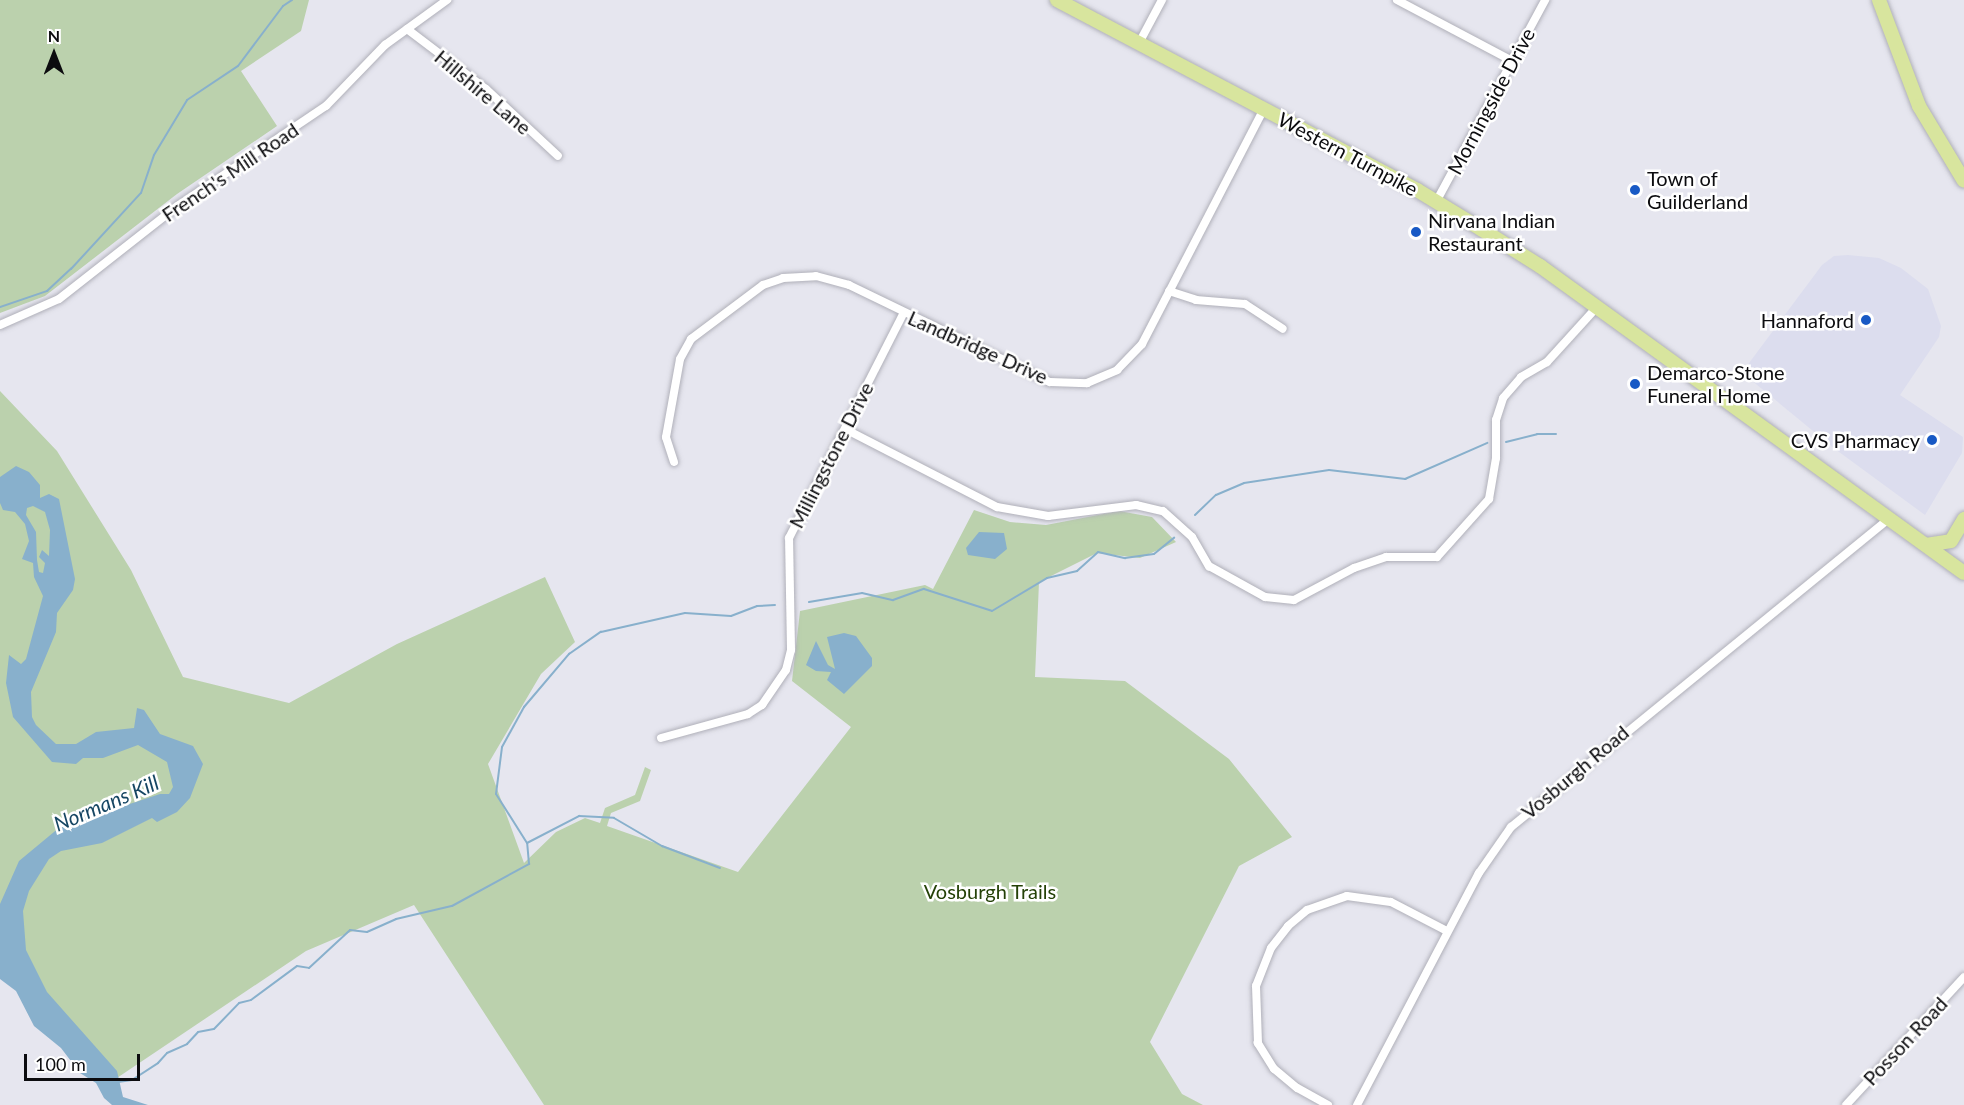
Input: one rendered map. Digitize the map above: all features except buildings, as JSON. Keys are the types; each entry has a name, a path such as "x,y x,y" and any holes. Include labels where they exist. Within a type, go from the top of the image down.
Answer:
{"main road":[{"name":"Western Turnpike","path":"1057,0 1436,202 1597,307 1888,519 1964,568"},
{"path":"1879,0 1919,106 1964,181"},
{"path":"1926,545 1951,541 1964,519"}],"street":[{"name":"French's Mill Road","path":"0,325 59,298 179,204 326,106 385,45 447,0"},
{"path":"1139,43 1162,0"},
{"path":"1397,0 1512,62"},
{"name":"Morningside Drive","path":"1436,202 1545,0"},
{"name":"Hillshire Lane","path":"406,29 486,89 558,156"},
{"name":"Landbridge Drive","path":"674,462 666,437 680,359 691,339 704,327 763,285 801,275 830,278 1036,378 1087,383 1117,369 1132,357 1264,109"},
{"path":"1169,291 1196,300 1245,304 1283,329"},
{"path":"844,429 997,507 1048,516 1136,505 1163,511 1192,537 1209,566 1265,597 1294,600 1354,568 1386,557 1437,557 1489,498 1496,458 1496,420 1503,398 1521,377 1548,362 1597,307"},
{"name":"Millingstone Drive","path":"661,738 748,714 762,705 786,670 790,650 789,538 903,314"},
{"name":"Vosburgh Road","path":"1357,1105 1447,931 1511,827 1888,519"},
{"path":"1328,1105 1297,1088 1274,1070 1258,1043 1256,986 1271,948 1288,926 1307,910 1347,896 1391,902 1447,931"},
{"name":"Posson Road","path":"1846,1105 1964,977"}],"shaded area":[{"path":"1834,256 1879,258 1901,268 1928,289 1941,326 1939,337 1900,395 1963,437 1962,453 1925,515 1835,449 1745,375 1749,363 1822,265"}],"green space":[{"path":"0,0 309,0 301,31 241,71 277,126 177,194 45,296 0,313"},
{"name":"Vosburgh Trails","path":"0,391 57,451 131,570 183,677 289,703 397,644 545,577 575,642 541,674 488,764 524,863 556,832 585,818 600,823 605,808 635,795 645,767 651,770 640,801 611,813 607,826 738,872 851,727 792,681 800,611 925,585 933,589 974,510 1010,522 1046,525 1119,511 1152,517 1176,542 1140,558 1097,553 1039,582 1035,677 1125,681 1229,759 1292,837 1239,866 1150,1042 1182,1094 1203,1105 544,1105 414,905 306,951 105,1086 0,952"}],"water":[{"path":"16,466 29,472 40,485 40,498 49,494 59,499 75,579 73,590 57,613 56,632 31,692 32,717 36,725 56,744 76,744 96,732 134,728 137,708 144,710 160,734 193,746 203,764 190,798 177,812 157,822 152,818 102,843 61,851 49,859 29,891 23,911 26,950 47,992 117,1071 123,1097 148,1105 112,1105 104,1098 96,1083 80,1073 61,1048 34,1026 16,991 0,979 0,904 19,861 60,827 160,794 169,794 173,787 167,762 138,745 103,758 83,758 76,764 52,762 13,717 6,683 9,655 21,664 26,659 43,596 34,577 33,563 22,559 29,541 25,524 15,512 3,510 0,503 0,477","holes":["33,506 45,512 50,530 49,556 42,550 39,557 45,563 43,573 39,572 36,532 26,515 27,508"]},
{"path":"979,532 1004,533 1007,549 995,559 968,555 966,548"},
{"path":"844,633 856,636 872,658 872,666 844,694 827,680 831,672 816,671 806,665 816,641 828,665 835,669 827,637"}],"waterway":[{"path":"0,307 47,291 71,269 141,193 154,155 187,100 238,66 283,6 292,0"},
{"path":"1506,442 1537,434 1556,434"},
{"path":"1195,515 1216,495 1244,483 1329,470 1405,479 1487,443"},
{"path":"809,602 862,593 893,600 924,589 992,611 1047,578 1077,571 1098,552 1125,558 1154,554 1174,538"},
{"path":"527,843 496,794 502,747 524,707 569,654 601,632 685,613 731,616 757,606 775,605"},
{"path":"118,1082 132,1080 158,1063 167,1053 187,1044 198,1032 214,1029 239,1003 251,1000 297,966 309,968 350,930 367,932 396,919 452,906 529,864 527,843 579,816 614,818 662,846 720,868"}],"place":[{"name":"Town of Guilderland","path":"1635,190"},
{"name":"Nirvana Indian Restaurant","path":"1416,232"},
{"name":"Hannaford","path":"1866,320"},
{"name":"Demarco-Stone Funeral Home","path":"1635,384"},
{"name":"CVS Pharmacy","path":"1932,440"}],"water label":[{"name":"Normans Kill","path":"106,803"}]}
